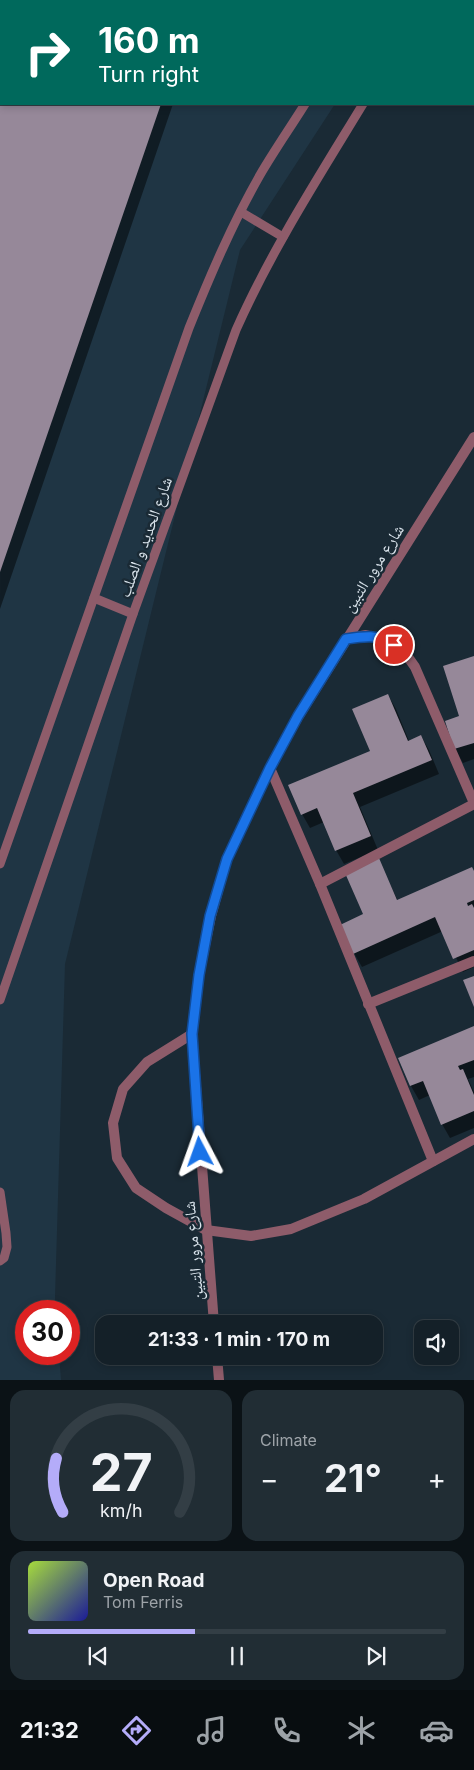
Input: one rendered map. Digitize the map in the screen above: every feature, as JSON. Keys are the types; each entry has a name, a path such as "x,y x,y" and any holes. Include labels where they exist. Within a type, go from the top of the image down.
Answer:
{"street":[{"name":"شارع مرور التبين","path":"213,1315 192,1034 201,965 210,916 227,859 270,768 298,716 474,437"},
{"path":"320,884 474,803 415,667 403,650 386,640 366,635 346,639"},
{"path":"270,768 320,884 433,1162"},
{"path":"368,1004 474,961"},
{"path":"192,1034 147,1062 123,1089 113,1122 117,1158 136,1188 166,1208 206,1230 251,1236 291,1229 364,1199 474,1139"},
{"path":"218,1365 219,1380"}],"lane":[{"name":"شارع الحديد و الصلب","path":"0,864 189,328 241,212 261,175 304,105"},
{"name":"شارع الحديد و الصلب","path":"0,1000 133,614 236,330 255,286 302,203 362,105"},
{"path":"241,212 283,237"},
{"path":"94,598 133,614"},
{"path":"0,1192 7,1247 4,1258 0,1261"}],"shaded area":[{"path":"0,105 334,105 240,250 65,964 55,1300 15,1300 15,1365 60,1365 61,1380 0,1380"}],"building":[{"path":"0,105 161,105 0,572"},
{"path":"474,656 474,743 454,749 445,721 459,716 443,666"},
{"path":"388,694 408,741 421,735 432,760 353,793 371,836 335,851 317,808 301,815 288,785 370,751 352,709"},
{"path":"379,858 397,900 472,867 474,871 474,900 467,903 468,906 472,904 474,908 474,950 453,959 435,917 353,954 340,925 363,914 345,873"},
{"path":"474,976 474,1007 463,980"},
{"path":"474,1026 474,1060 458,1066 460,1070 463,1069 474,1095 474,1111 441,1125 423,1081 410,1086 398,1058"}],"route":[{"path":"200,1152 192,1034 199,975 210,916 227,859 270,768 298,716 346,639 366,635 386,640 394,645"}]}
